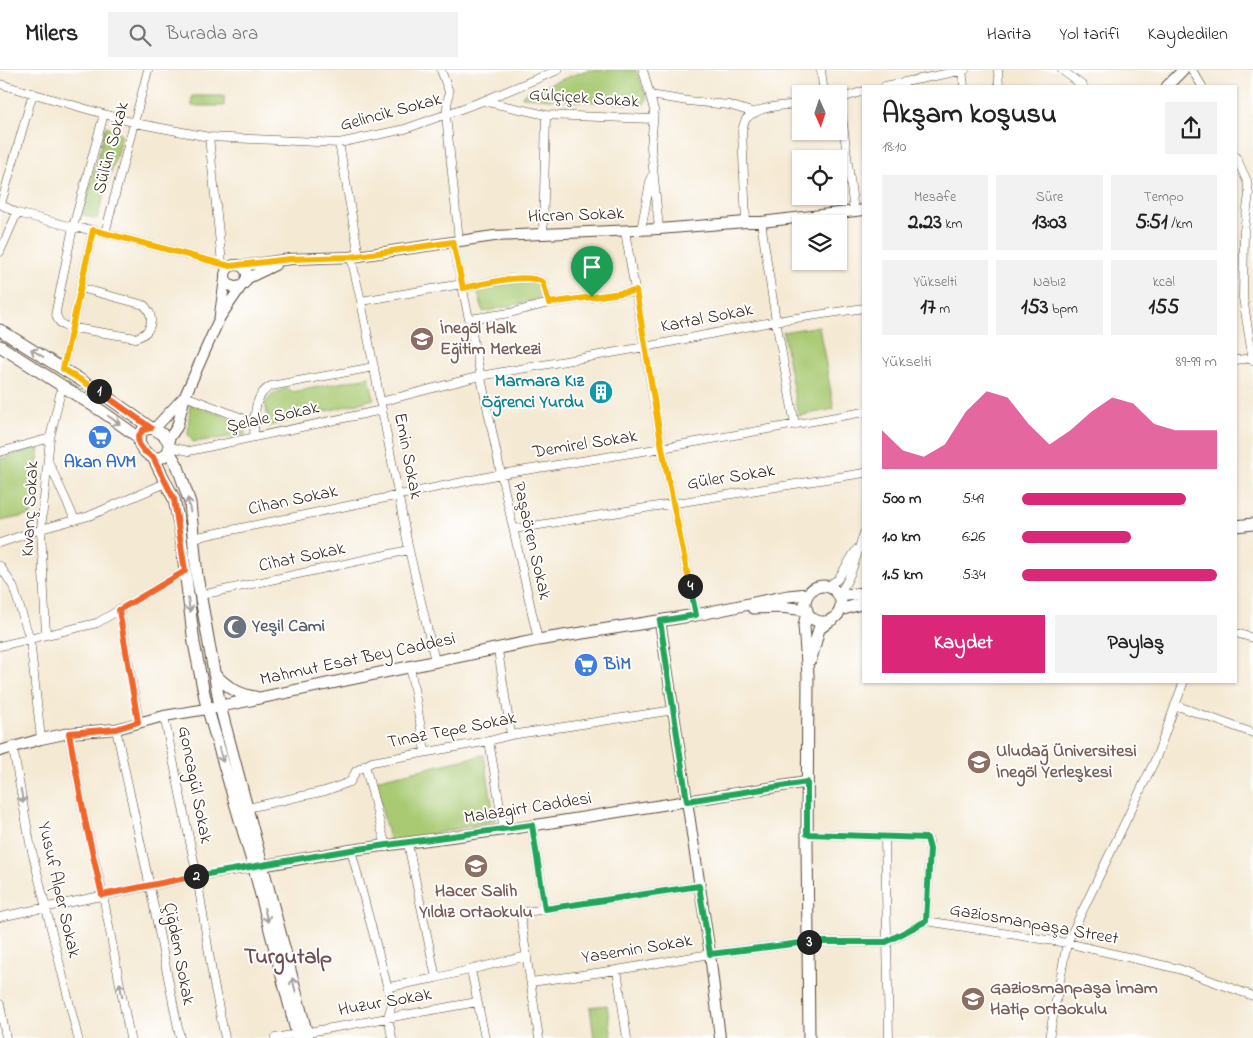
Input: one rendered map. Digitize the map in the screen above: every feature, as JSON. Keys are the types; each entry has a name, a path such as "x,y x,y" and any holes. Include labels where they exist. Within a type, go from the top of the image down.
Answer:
{"main road":[{"path":"0,330 103,394 152,429 161,432 169,446 190,503 197,576 220,706 242,810"},
{"path":"0,346 103,412 138,437"},
{"path":"152,429 143,430 138,437 139,444 144,451 153,457 159,458 168,454 169,446"},
{"path":"153,457 174,499 194,643 207,709 242,810 259,867 302,1036"},
{"path":"1237,526 1253,524"},
{"path":"808,675 820,629 836,614 841,605 836,591 828,586 816,587 808,594 804,626 808,675 809,1038"},
{"path":"839,596 862,593"},
{"path":"724,609 764,600 808,594"},
{"path":"724,609 780,607 807,611 811,616 821,621 862,604"},
{"name":"Mahmut Esat Bey Caddesi","path":"207,709 410,666 498,650 538,640 724,609"},
{"path":"214,674 226,686 242,695 260,698"}],"street":[{"name":"Sülün Sokak","path":"105,233 148,70"},
{"name":"Paşaören Sokak","path":"441,70 449,92 446,115 456,241 462,286 538,640"},
{"name":"Gelincik Sokak","path":"0,84 135,123 209,137 340,143 405,129 483,101 558,70"},
{"path":"643,70 654,110 651,147 659,229"},
{"path":"821,70 823,85"},
{"path":"890,85 963,70 964,85"},
{"path":"998,70 999,85"},
{"path":"1062,70 1082,85"},
{"path":"1168,85 1185,70 1201,85"},
{"path":"848,96 862,92"},
{"path":"32,93 0,204 17,213 93,230 226,265 241,266 290,259"},
{"name":"Gülçiçek Sokak","path":"650,95 729,105 755,113"},
{"name":"Gülçiçek Sokak","path":"483,101 546,115 653,119"},
{"path":"746,222 742,131 746,120 755,113 778,106 792,105"},
{"path":"81,288 144,306 150,314 151,324 147,332 136,338 72,328 61,324 56,314 73,227 104,114"},
{"path":"543,234 546,115"},
{"path":"209,137 226,265 220,318"},
{"path":"846,140 859,210"},
{"name":"Emin Sokak","path":"340,143 361,301 409,550 435,661"},
{"path":"1237,159 1247,181 1249,194 1250,207 1244,231 1239,298 1249,314 1253,359 1237,360"},
{"path":"641,230 653,168"},
{"name":"Hicran Sokak","path":"290,259 355,257 494,236 625,231 761,222 859,210"},
{"path":"0,252 17,213"},
{"path":"761,222 776,321 795,425"},
{"path":"63,369 93,230"},
{"path":"625,231 662,448 696,615"},
{"path":"225,279 232,286 244,282 264,269 290,259"},
{"path":"169,446 177,427 185,396 220,318 244,282 246,272 241,266"},
{"path":"361,301 526,277 537,278 543,282 549,303"},
{"path":"469,319 510,313 549,303 636,291"},
{"name":"Kartal Sokak","path":"381,406 480,376 645,347 776,321 862,308"},
{"path":"254,437 257,401 262,390 271,386 374,367"},
{"name":"Kıvanç Sokak","path":"46,635 41,529 50,438 62,386"},
{"path":"185,396 255,423"},
{"path":"152,429 185,396"},
{"name":"Şelale Sokak","path":"169,446 189,451 381,406"},
{"name":"Demirel Sokak","path":"399,494 501,474 862,412"},
{"path":"0,452 50,438"},
{"path":"48,461 75,520"},
{"name":"Güler Sokak","path":"514,529 862,472"},
{"path":"0,543 89,516 166,483"},
{"name":"Cihan Sokak","path":"193,538 399,494"},
{"path":"839,596 847,583 862,539"},
{"path":"859,548 862,555"},
{"path":"828,586 838,579 859,548"},
{"name":"Cihat Sokak","path":"201,595 409,550"},
{"path":"0,566 12,586 30,639 42,739"},
{"path":"0,646 97,623 185,571"},
{"path":"119,610 138,722"},
{"path":"660,621 710,954 720,1038"},
{"path":"1237,633 1253,638"},
{"path":"498,650 511,735"},
{"path":"410,666 425,751"},
{"path":"1049,1038 1067,943 1156,758 1183,683"},
{"path":"1175,705 1253,733"},
{"name":"Mahmut Esat Bey Caddesi","path":"0,750 69,733 116,729 164,716 207,709"},
{"name":"Tınaz Tepe Sokak","path":"364,765 425,751 489,741 511,735 674,710"},
{"name":"Goncagül Sokak","path":"164,716 197,876 213,979 225,1038"},
{"name":"Çiğdem Sokak","path":"116,729 180,1038"},
{"path":"69,733 130,1038"},
{"path":"489,741 504,830"},
{"name":"Yusuf Alper Sokak","path":"13,748 44,908 78,1038"},
{"path":"242,810 325,791 350,782 356,771 364,765 386,846"},
{"name":"Malazgirt Caddesi","path":"259,867 351,850 504,830 807,782"},
{"path":"532,825 545,909"},
{"path":"807,834 927,838 930,849 926,921"},
{"path":"885,837 889,1038"},
{"path":"408,844 436,978"},
{"path":"351,850 389,987 392,1004 388,1017 392,1038"},
{"path":"0,917 197,876 259,867"},
{"path":"539,1038 520,913 699,886"},
{"name":"Gaziosmanpaşa Street","path":"808,942 886,942 926,921 1067,943 1179,968 1253,996"},
{"name":"Yasemin Sokak","path":"531,982 710,954 808,942"},
{"path":"389,987 528,956"},
{"path":"471,970 484,1038"},
{"path":"617,970 627,1038"},
{"name":"Huzur Sokak","path":"275,1038 302,1036 388,1017 478,1002"},
{"path":"0,1004 6,1038"}],"green space":[{"path":"587,70 636,70 647,99 643,105 522,97 523,94"},
{"path":"192,96 224,96 224,106 192,106"},
{"path":"106,126 121,134 121,139 97,219 83,215"},
{"path":"532,280 538,285 541,293 536,300 483,312 477,289"},
{"path":"819,326 834,409 798,416 783,332"},
{"path":"369,377 374,399 269,426 265,403 274,393 287,388 293,392"},
{"path":"190,404 244,423 245,435 193,442 188,434"},
{"path":"40,447 31,515 0,521 0,459"},
{"path":"484,755 495,821 390,843 375,780"},
{"path":"607,1005 612,1038 594,1038 590,1007"}],"place":[{"name":"İnegöl Halk Eğitim Merkezi","path":"422,339"},
{"name":"Marmara Kız Öğrenci Yurdu","path":"601,392"},
{"name":"Akan AVM","path":"100,437"},
{"name":"Yeşil Cami","path":"235,627"},
{"name":"BİM","path":"586,665"},
{"name":"Uludağ Üniversitesi İnegöl Yerleşkesi","path":"979,762"},
{"name":"Hacer Salih Yıldız Ortaokulu","path":"476,866"},
{"name":"Gaziosmanpaşa İmam Hatip Ortaokulu","path":"973,999"}],"district":[{"name":"Turgutalp","path":"288,958"}],"route":[{"path":"93,230 230,266 290,259 351,257 453,242 463,288 526,277 537,278 543,282 549,303 592,297 636,291 662,448 696,615 660,621 687,801 807,782 807,834 927,838 930,849 926,921 886,942 808,942 710,954 699,886 545,909 532,825 408,844 351,850 254,868 197,876 102,895 85,820 69,733 116,729 138,722 119,610 185,571 174,499 153,457 144,451 139,444 138,437 143,430 151,428 103,394 63,369 93,230"}]}
